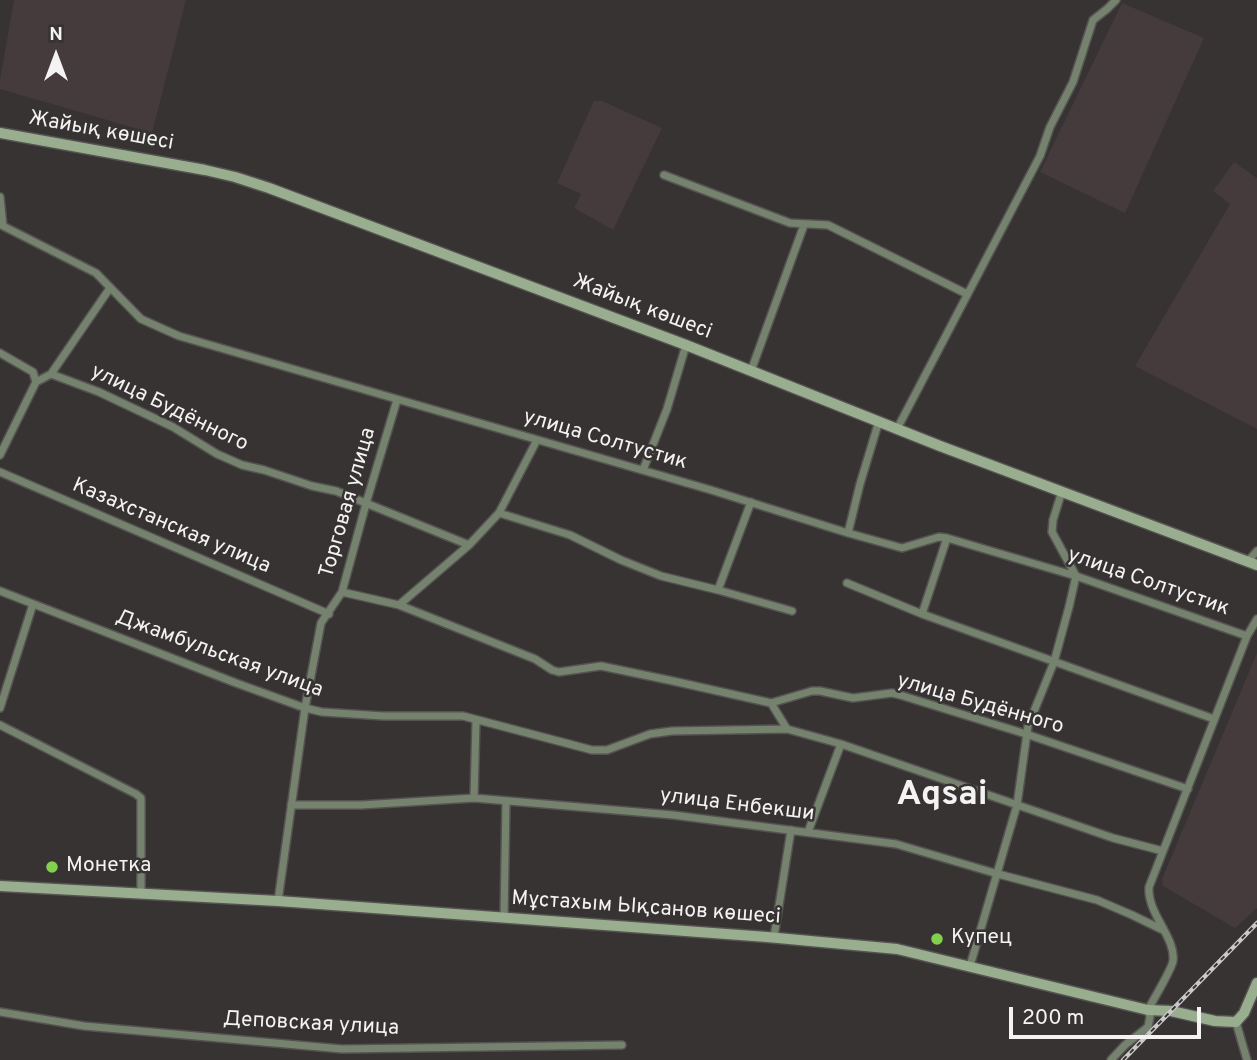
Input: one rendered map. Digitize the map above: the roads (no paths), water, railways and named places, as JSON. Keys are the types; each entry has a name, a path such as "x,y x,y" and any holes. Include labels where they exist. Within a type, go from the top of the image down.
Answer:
{"street":[{"path":"897,429 1040,156 1050,127 1073,82 1093,20 1116,0"},
{"name":"Жайық көшесі","path":"0,133 205,170 269,188 1253,563"},
{"path":"664,175 790,223 828,226 967,294"},
{"name":"улица Солтустик","path":"0,197 3,226 96,273 141,319 178,336 902,548 939,537 947,538 1076,576 1247,636"},
{"path":"751,371 804,225"},
{"path":"0,455 36,382 51,374 110,288"},
{"path":"643,470 667,409 686,345"},
{"path":"0,353 33,372 36,382"},
{"name":"улица Будённого","path":"51,374 99,392 173,427 217,454 242,465 336,491 469,545"},
{"name":"Торговая улица","path":"278,901 305,708 321,623 342,592 397,400"},
{"path":"848,533 878,421"},
{"path":"399,605 469,545 499,513 537,440"},
{"name":"Казахстанская улица","path":"0,472 329,614"},
{"path":"970,966 1017,805 1026,734 1054,662 1076,576 1052,532 1062,491"},
{"path":"718,590 751,502"},
{"path":"499,513 570,535 661,576 792,611"},
{"path":"922,614 947,538"},
{"path":"1253,563 1257,551"},
{"path":"847,583 922,614 1214,719"},
{"name":"Джамбульская улица","path":"0,591 236,684 322,712 383,716 463,716 592,750 607,750 650,734 672,731 787,729 841,744 1113,838 1163,850"},
{"name":"улица Будённого","path":"342,592 399,605 535,659 559,672 601,666 771,703 811,691 853,698 892,693 1026,734 1188,789"},
{"path":"0,708 33,604"},
{"path":"1111,1060 1148,1027 1150,1017 1147,1010 1173,962 1172,948 1152,907 1149,887 1247,636 1257,619"},
{"path":"771,703 787,729"},
{"path":"474,798 476,720"},
{"path":"0,725 141,798 141,893"},
{"path":"808,832 841,744"},
{"name":"улица Енбекши","path":"291,805 361,805 474,798 673,815 896,844 1097,900 1163,930"},
{"path":"504,918 506,801"},
{"path":"774,937 791,830"},
{"name":"Мұстахым Ықсанов көшесі","path":"0,886 278,901 774,937 897,949 1147,1010 1171,1011 1226,1023 1237,1022"},
{"path":"1247,1060 1237,1022 1244,1013 1257,983"},
{"name":"Деповская улица","path":"0,1012 84,1026 342,1049 622,1045"}],"railway":[{"path":"1123,1060 1257,923"}],"place":[{"name":"Монетка","path":"52,867"},
{"name":"Купец","path":"937,939"}],"district":[{"name":"Aqsai","path":"942,797"}]}
